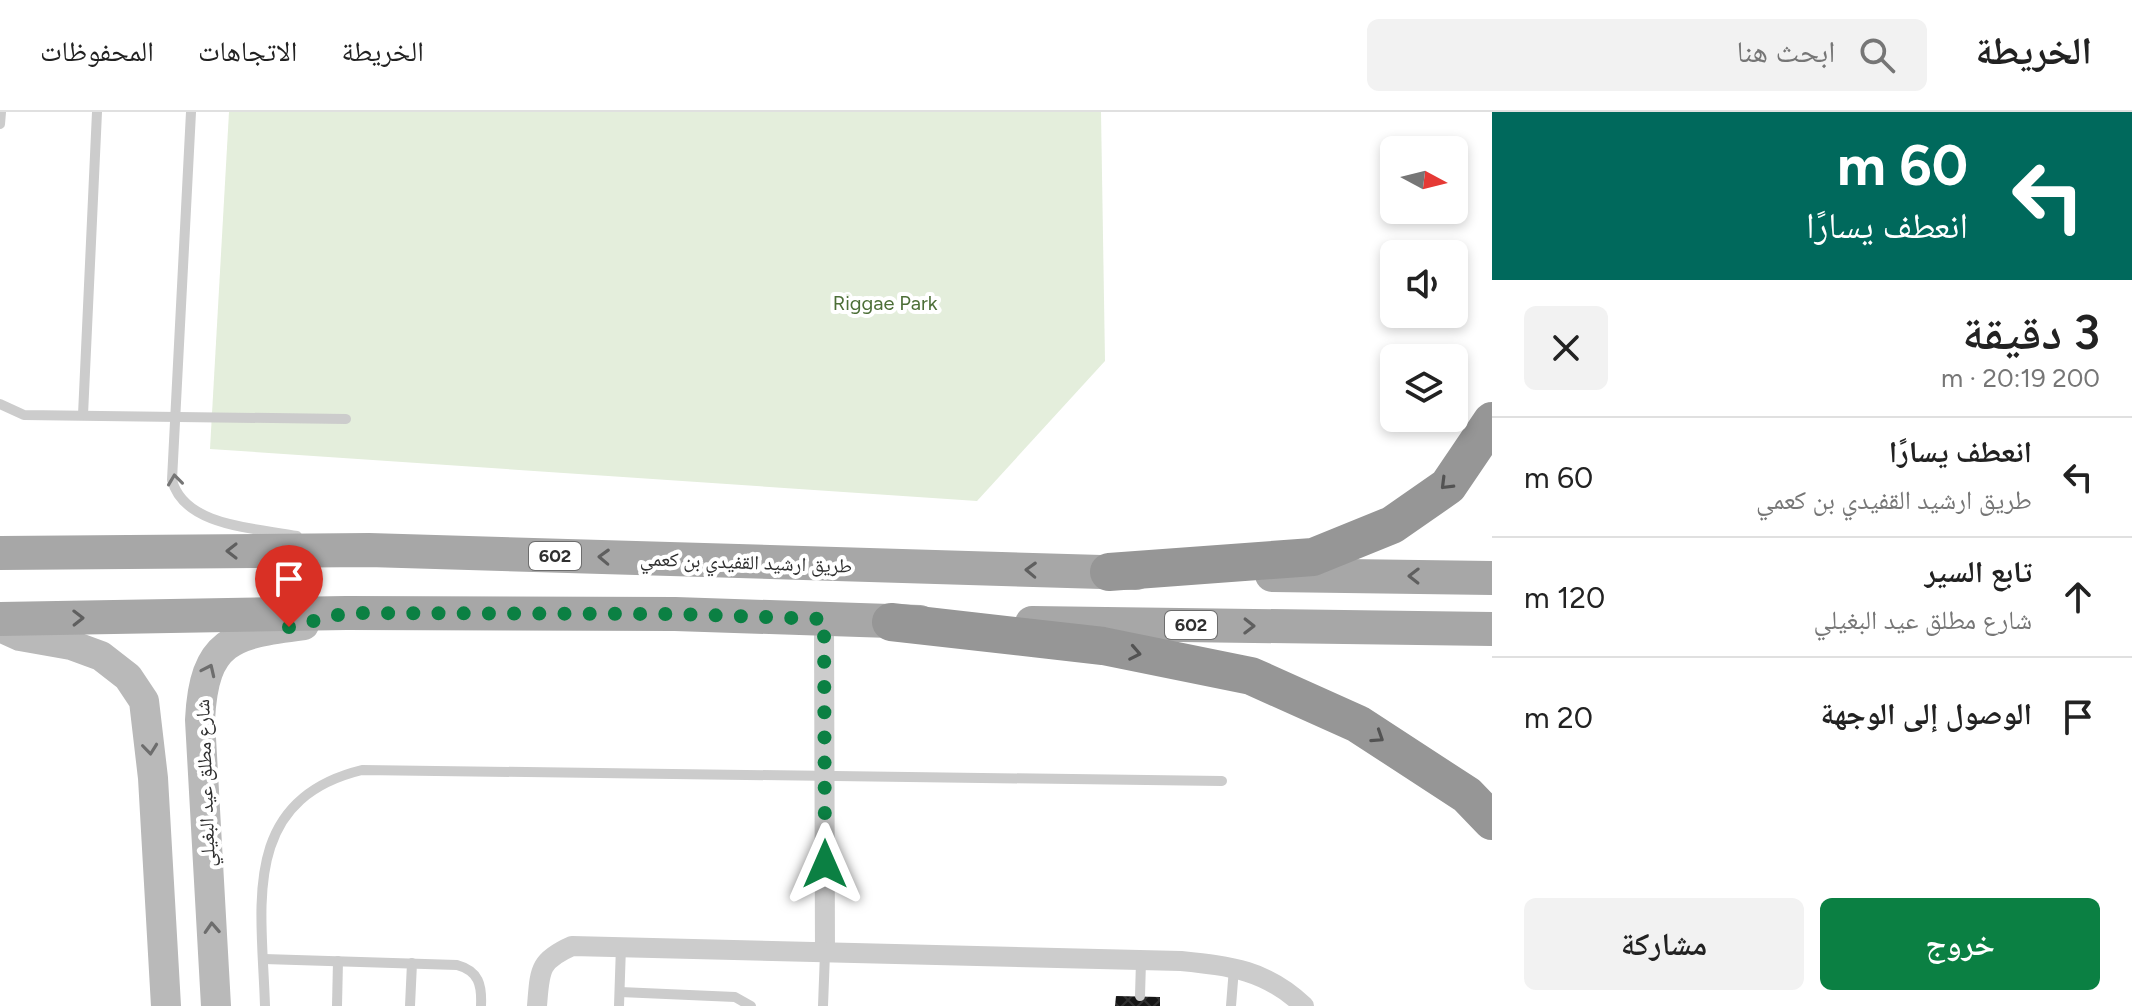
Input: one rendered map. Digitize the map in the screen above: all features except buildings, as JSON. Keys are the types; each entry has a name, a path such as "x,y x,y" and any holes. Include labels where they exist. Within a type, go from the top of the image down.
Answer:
{"highway":[{"path":"1109,572 1313,557 1392,525 1448,486 1492,421"},
{"path":"891,622 1103,646 1251,676 1358,724 1467,795 1492,821"}],"main road":[{"name":"طريق ارشيد القفيدي بن كعمي","path":"0,553 369,550 1109,572 1492,578"},
{"name":"602","path":"0,619 346,613 675,614 891,622 1492,629"}],"street":[{"name":"شارع مطلق عيد البغيلي","path":"216,1006 200,720 205,677 221,650 235,638 310,625 346,613"},
{"path":"824,619 825,953"},
{"path":"0,627 20,636 71,645 101,656 128,677 144,701 153,778 166,1006"},
{"path":"537,1006 540,973 549,956 572,946 1234,966 1281,985 1304,1006"}],"lane":[{"path":"0,124 1,112"},
{"path":"83,415 97,112"},
{"path":"191,112 172,480 184,503 215,519 369,550"},
{"path":"0,404 24,415 346,419"},
{"path":"265,1006 262,884 272,838 299,799 340,775 386,769 1222,781"},
{"path":"619,1006 621,946"},
{"path":"823,1006 825,953"},
{"path":"264,959 412,963 467,968 480,984 481,1006"},
{"path":"337,1006 338,961"},
{"path":"1140,996 1141,961"},
{"path":"410,1006 412,963"},
{"path":"1231,1006 1234,966"},
{"path":"620,992 683,1000 735,997 751,1006"}],"green space":[{"name":"Riggae Park","path":"229,112 1101,112 1105,361 977,501 210,449"}],"route":[{"path":"289,627 310,625 346,613 675,614 824,619 825,864"}]}
